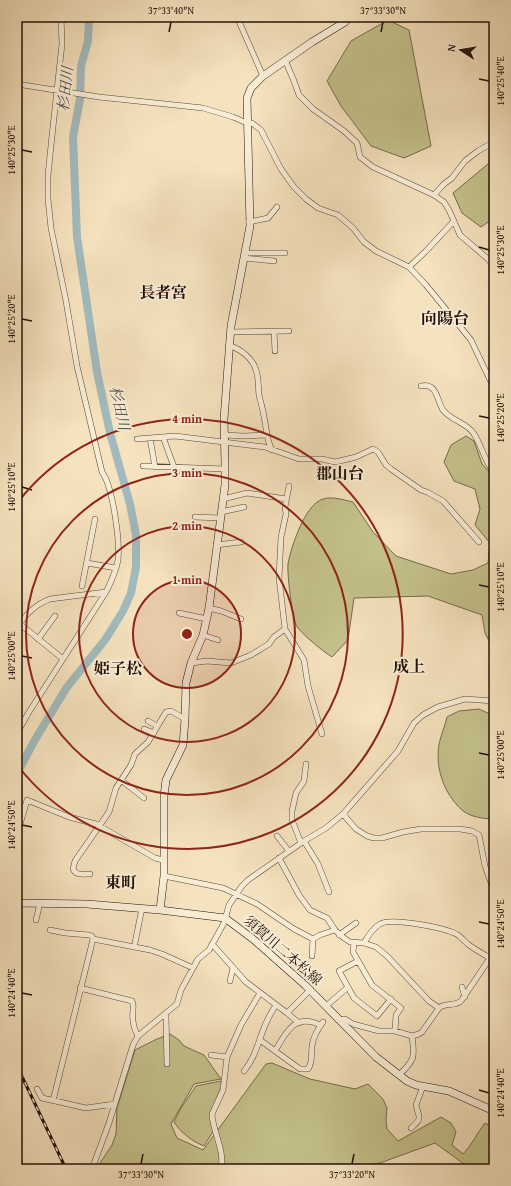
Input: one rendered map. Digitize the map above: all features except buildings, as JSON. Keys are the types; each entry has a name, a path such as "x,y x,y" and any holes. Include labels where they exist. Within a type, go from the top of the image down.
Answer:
{"street":[{"path":"17,733 106,592 116,568 118,551 116,524 107,478 102,472 83,396 51,228 48,199 48,175 59,90 62,44 61,17"},
{"path":"237,17 263,76"},
{"path":"160,910 164,876 163,860 166,785 168,774 183,745 186,683 191,663 203,635 207,619 223,499 225,469 224,419 231,332 249,222 247,98 251,88 263,76 312,42 345,22 349,17"},
{"path":"285,60 299,95 357,143 360,157 373,167 434,195 444,202 460,235 488,259 494,267"},
{"path":"17,84 99,97 203,108 234,117 247,123 252,123 261,130 282,169 294,187 318,208 338,215 354,228 364,242 376,251 409,267 426,285 467,335 494,386"},
{"path":"434,195 452,178 465,161 478,151 494,142"},
{"path":"249,222 268,218 277,208"},
{"path":"409,267 454,221"},
{"path":"244,256 284,253"},
{"path":"244,256 274,261"},
{"path":"274,331 276,351"},
{"path":"231,332 289,331"},
{"path":"230,346 237,348 247,356 254,364 257,371 259,394 264,413 268,442 272,450"},
{"path":"421,386 427,386 433,389 446,414 474,432 482,453 494,472"},
{"path":"225,435 267,436"},
{"path":"137,439 175,436 265,448 299,459 322,459 335,462 347,460 373,449 376,450 386,465 391,469 421,490 443,501 479,542"},
{"path":"163,437 174,467"},
{"path":"150,438 155,467"},
{"path":"143,466 225,469"},
{"path":"289,486 285,507 286,514 281,537 279,578 285,629 304,660 308,686 322,734"},
{"path":"223,499 247,493 286,499"},
{"path":"195,517 221,515 244,507"},
{"path":"82,586 95,519"},
{"path":"216,545 241,542"},
{"path":"87,563 116,568"},
{"path":"63,659 38,639 18,626 32,610 44,601 106,592"},
{"path":"209,608 241,619"},
{"path":"179,613 207,619"},
{"path":"38,639 55,616"},
{"path":"191,663 207,661 231,663 251,655 269,644 274,637 285,629"},
{"path":"203,635 218,640"},
{"path":"92,1169 104,1139 130,1051 138,1036 166,1015 177,1004 181,990 198,958 209,950 224,923 229,906 236,894 252,876 326,828 343,814 398,751 414,723 423,715 438,707 466,699 494,701"},
{"path":"90,874 78,874 73,869 74,865 79,854 100,827 109,812 116,788 131,765 135,754 148,742 164,713 168,711 185,719"},
{"path":"148,721 157,726"},
{"path":"144,730 154,733"},
{"path":"306,764 304,781 296,793 292,811 292,820 303,842 318,864 329,892"},
{"path":"121,780 144,798"},
{"path":"159,790 166,785"},
{"path":"17,835 27,800 100,827 155,858 163,860"},
{"path":"343,814 356,829 367,836 374,838 382,838 420,829 460,829 472,831 479,835 481,851 494,891"},
{"path":"277,836 289,851"},
{"path":"279,858 306,905 312,911 327,918 339,935 344,938 376,947 387,956 429,1001 439,1008"},
{"path":"488,874 494,872"},
{"path":"164,876 176,880 214,885 236,894 257,904 312,939"},
{"name":"須賀川二本松線","path":"17,903 68,903 142,908 225,918 253,939 310,990 376,1056 399,1075 412,1084 449,1091 494,1111"},
{"path":"36,920 40,903"},
{"path":"135,943 142,908"},
{"path":"339,935 356,923"},
{"path":"339,1020 345,1018 353,1024 379,1031 395,1031 412,1036 419,1034 439,1008 446,1004 458,1004 465,997 492,958 469,944 458,935 448,931 412,923 380,923 364,943"},
{"path":"50,930 89,935 92,936 93,939 150,950 193,968"},
{"path":"312,939 335,930"},
{"path":"53,1101 93,939"},
{"path":"312,939 312,956"},
{"path":"354,942 353,952 372,985 401,1008 396,1015 395,1031"},
{"path":"212,944 246,982 299,1023"},
{"path":"358,961 338,971 354,998 378,1016 391,999"},
{"path":"230,981 233,968"},
{"path":"462,987 465,997"},
{"path":"80,988 132,1001 134,1006 134,1026 138,1036"},
{"path":"326,1006 347,988"},
{"path":"288,1013 310,990"},
{"path":"221,1169 222,1163 219,1142 212,1114 224,1090 227,1058 241,1025 260,993"},
{"path":"244,1071 254,1056 268,1019 276,1005"},
{"path":"166,1015 166,1064"},
{"path":"260,1040 275,1051 300,1069 308,1069 311,1062 314,1039 321,1024 307,1021 290,1028 286,1031 275,1051"},
{"path":"399,1075 408,1066 414,1056 412,1036"},
{"path":"211,1055 227,1058"},
{"path":"411,1128 420,1120 416,1105 423,1086"},
{"path":"37,1089 41,1097 86,1108 115,1104"}],"shaded area":[{"path":"388,20 409,30 431,146 404,158 371,146 341,106 327,81 351,41"},
{"path":"494,159 494,218 481,227 462,213 453,193"},
{"path":"466,436 474,441 482,464 493,476 494,480 494,644 490,643 485,633 482,615 428,596 354,598 348,640 332,657 302,633 296,625 293,612 288,564 292,547 305,517 316,503 323,499 342,499 353,502 373,532 396,556 451,574 473,570 488,563 490,543 475,525 480,509 475,489 454,481 444,462 451,445"},
{"path":"479,709 494,716 494,819 473,816 462,810 456,804 442,780 438,762 439,744 447,717 459,711"},
{"path":"170,1034 179,1040 184,1046 204,1055 221,1079 194,1084 171,1124 177,1138 203,1150 266,1064 272,1063 310,1079 355,1089 368,1084 383,1099 387,1108 387,1129 398,1141 441,1117 451,1123 456,1132 452,1145 463,1154 485,1123 494,1128 494,1169 466,1169 464,1164 435,1143 380,1163 354,1167 353,1169 96,1169 112,1145 116,1134 117,1108 135,1050"},
{"path":"221,1081 222,1086 212,1109 214,1130 204,1146 187,1136 174,1122 181,1108 196,1086"}],"waterway":[{"name":"杉田川","path":"17,773 67,687 105,640 123,611 131,593 136,567 136,535 130,504 110,433 97,372 77,237 73,137 80,99 81,66 88,41 89,17"}],"railway":[{"path":"17,1066 66,1169"}],"district":[{"name":"長者宮","path":"163,292"},
{"name":"向陽台","path":"445,318"},
{"name":"郡山台","path":"340,473"},
{"name":"成上","path":"409,666"},
{"name":"姫子松","path":"118,668"},
{"name":"東町","path":"121,882"}]}
